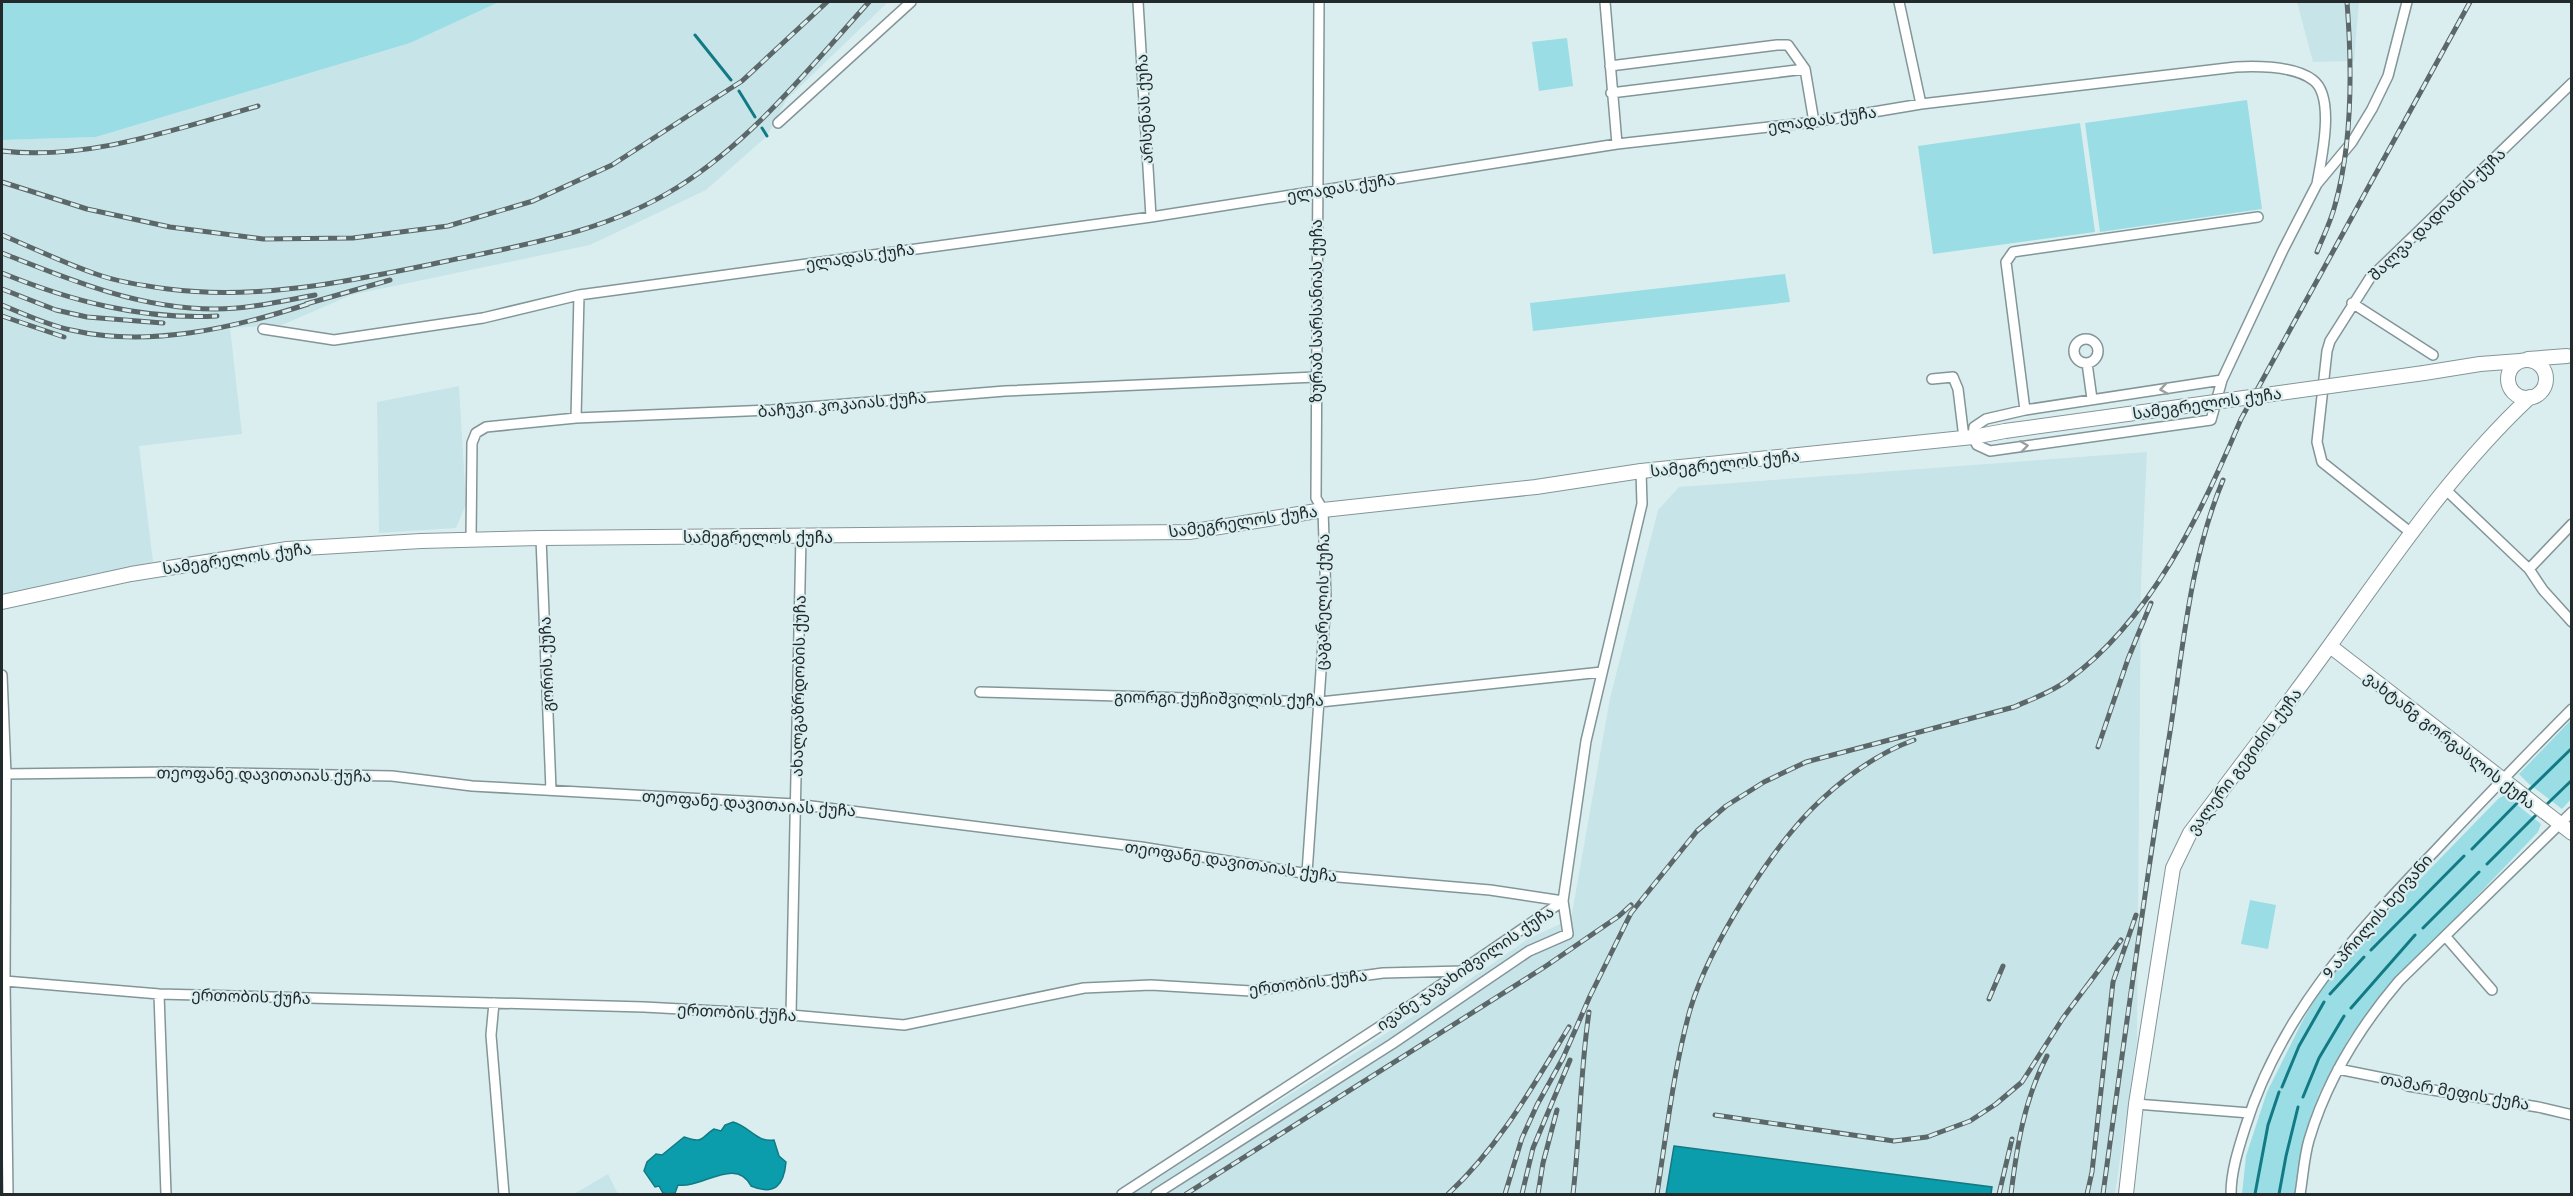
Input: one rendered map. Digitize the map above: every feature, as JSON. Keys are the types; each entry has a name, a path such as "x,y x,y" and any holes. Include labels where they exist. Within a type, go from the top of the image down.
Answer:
{"main road":[{"name":"სამეგრელოს ქუჩა","path":"2,602 131,574 287,549 541,538 1189,532 1323,510 1536,487 1641,471 1968,437 2480,364 2569,354"},
{"path":"2480,364 2524,397 2530,397 2542,391 2546,378 2569,354"},
{"path":"2511,386 2511,369 2523,360 2540,364 2546,378"},
{"name":"ვალერი გეგიძის ქუჩა","path":"2500,425 2511,386"},
{"name":"ვალერი გეგიძის ქუჩა","path":"2126,1194 2136,1104 2173,868 2180,850 2190,833 2330,646 2410,532 2500,425 2530,397"},
{"name":"ვახტანგ გორგასლის ქუჩა","path":"2330,646 2571,833"}],"street":[{"path":"778,123 911,2"},
{"name":"არსენას ქუჩა","path":"1138,2 1151,217"},
{"name":"ზურაბ სარსანიას ქუჩა","path":"1319,2 1316,192 1316,498 1323,510"},
{"path":"1605,2 1617,144"},
{"path":"1899,2 1921,104"},
{"path":"1932,380 1953,377 1958,389 1968,437 1980,448 1990,451 2211,420 2222,380 2317,183 2352,141 2372,109 2388,76 2407,2"},
{"path":"1610,66 1788,45 1805,69 1814,122"},
{"name":"ელადას ქუჩა","path":"263,328 334,340 483,318 579,295 1151,217 1617,144 1814,122 1921,104 2251,66 2286,70 2313,80 2322,92 2325,133 2317,183"},
{"path":"1611,93 1805,69"},
{"name":"შალვა დადიანის ქუჩა","path":"2410,532 2322,462 2317,442 2327,351 2352,303 2370,279 2571,83"},
{"path":"2025,410 2006,261 2009,255 2019,250 2258,217"},
{"path":"576,418 579,295"},
{"path":"2352,303 2433,355"},
{"path":"2087,363 2092,399"},
{"name":"ბაჩუკი კოკაიას ქუჩა","path":"471,540 472,443 476,433 486,427 576,418 772,410 1005,391 1316,377"},
{"path":"1968,437 1981,421 2025,410 2222,380"},
{"name":"ივანე ჯავახიშვილის ქუჩა","path":"1122,1194 1463,971 1563,901 1586,741 1642,504 1641,471"},
{"path":"2445,489 2529,569 2558,609 2571,621"},
{"name":"ცაგარელის ქუჩა","path":"1307,873 1326,599 1323,510"},
{"path":"2529,569 2571,524"},
{"name":"ახალგაზრდობის ქუჩა","path":"791,1015 801,536"},
{"name":"გორის ქუჩა","path":"541,538 551,790"},
{"name":"გიორგი ქუჩიშვილის ქუჩა","path":"980,692 1320,702 1602,672"},
{"path":"2,675 8,1194"},
{"name":"9 აპრილის ხეივანი","path":"2230,1194 2236,1159 2250,1113 2265,1077 2296,1017 2335,961 2571,708"},
{"name":"თეოფანე დავითაიას ქუჩა","path":"4,774 170,772 392,776 472,786 795,804 1141,847 1307,873 1490,890 1563,901"},
{"path":"2300,1194 2309,1142 2319,1110 2350,1046 2376,1007 2399,981 2571,812"},
{"path":"1156,1194 1392,1044 1530,951 1568,934 1563,901"},
{"path":"2445,937 2492,990"},
{"name":"ერთობის ქუჩა","path":"5,981 159,994 644,1007 791,1015 904,1025 1084,988 1151,985 1251,991 1383,973 1463,971"},
{"path":"159,994 166,1194"},
{"path":"494,1003 491,1035 504,1194"},
{"name":"თამარ მეფის ქუჩა","path":"2338,1069 2398,1081 2408,1086 2538,1107 2571,1115"},
{"path":"2136,1104 2250,1113"}],"shaded area":[{"path":"2,2 499,2 410,43 96,137 2,140"},
{"path":"499,2 888,2 786,100 767,136 706,190 590,245 351,295 282,325 230,328 242,434 139,446 153,562 2,594 2,140 96,137 410,43"},
{"path":"2297,2 2359,2 2354,61 2313,62"},
{"path":"1567,38 1573,86 1539,91 1532,42"},
{"path":"2247,100 2262,209 2100,232 2085,123"},
{"path":"2080,123 2095,232 1933,254 1918,146"},
{"path":"1785,274 1790,302 1533,331 1530,303"},
{"path":"459,386 466,504 456,528 379,533 377,402"},
{"path":"2147,452 2141,583 2137,1042 2115,1194 1991,1194 1992,1188 1674,1147 1666,1194 1133,1194 1454,990 1528,939 1571,919 1610,698 1658,510 1679,487"},
{"path":"2571,720 2571,799 2562,809 2519,774"},
{"path":"2505,795 2541,824 2538,832 2434,941 2400,973 2349,1038 2319,1094 2305,1136 2295,1194 2242,1194 2246,1156 2267,1092 2320,991 2356,945 2499,798"},
{"path":"2250,900 2276,905 2268,949 2241,944"},
{"path":"733,1122 758,1137 774,1140 779,1156 786,1162 783,1177 777,1186 766,1190 759,1189 751,1186 744,1178 736,1174 727,1174 697,1183 678,1185 675,1193 667,1194 663,1193 659,1186 655,1187 644,1171 647,1162 656,1154 662,1155 684,1137 699,1140 714,1129 721,1131 725,1125"},
{"path":"1674,1146 1992,1187 1991,1194 1666,1194"},
{"path":"608,1174 618,1194 574,1194"}],"waterway":[{"path":"695,35 731,80"},
{"path":"739,91 755,117"},
{"path":"762,128 767,136"},
{"path":"2526,793 2572,748"},
{"path":"2545,806 2572,780"},
{"path":"2472,849 2522,798"},
{"path":"2487,864 2538,813"},
{"path":"2371,950 2464,856"},
{"path":"2423,928 2479,872"},
{"path":"2351,1008 2415,935"},
{"path":"2330,994 2364,957"},
{"path":"2282,1087 2299,1046 2324,1002"},
{"path":"2303,1097 2319,1058 2344,1016"},
{"path":"2255,1194 2268,1125 2279,1092"},
{"path":"2279,1194 2298,1107"}],"railway":[{"path":"2,182 87,209 170,227 263,239 353,238 448,226 533,201 612,165 742,81 827,2"},
{"path":"2,235 72,265 113,279 168,289 203,292 308,287 537,242 595,226 623,215 678,187 705,168 756,125 780,101 869,2"},
{"path":"2317,252 2333,211 2345,156 2350,104 2347,2"},
{"path":"1505,1194 1522,1138 1563,1058 1590,996 1631,913 1697,831 1726,806 1764,782 1806,762 2014,707 2042,695 2068,680 2098,655 2125,627 2149,596 2191,527 2241,419 2470,2"},
{"path":"2,151 34,153 99,147 163,133 258,106"},
{"path":"2,253 106,291 187,308 240,308 315,295"},
{"path":"2,273 81,300 134,312 217,316"},
{"path":"306,304 390,280"},
{"path":"2,289 56,310 87,317 163,323"},
{"path":"2,305 62,328 100,335 130,337 191,333 221,328 308,304"},
{"path":"2,316 64,337"},
{"path":"2103,1194 2143,905 2189,604 2203,541 2223,480"},
{"path":"2098,747 2128,659 2151,603"},
{"path":"1657,1194 1684,1032 1699,984 1727,927 1764,869 1803,818 1843,781 1865,765 1914,740"},
{"path":"1186,1194 1546,966 1619,916 1631,905"},
{"path":"2087,1194 2092,1172 2113,982 2136,915"},
{"path":"2087,986 2121,940"},
{"path":"1989,999 2003,966"},
{"path":"1715,1115 1894,1141 1927,1137 1970,1121 1996,1104 2022,1082 2063,1018 2092,979"},
{"path":"1573,1194 1589,1012"},
{"path":"1448,1194 1499,1136 1569,1027"},
{"path":"2011,1194 2027,1106 2047,1056"},
{"path":"1522,1194 1533,1148 1570,1060"},
{"path":"1538,1194 1543,1163 1557,1110"},
{"path":"1999,1194 2012,1139"}]}
